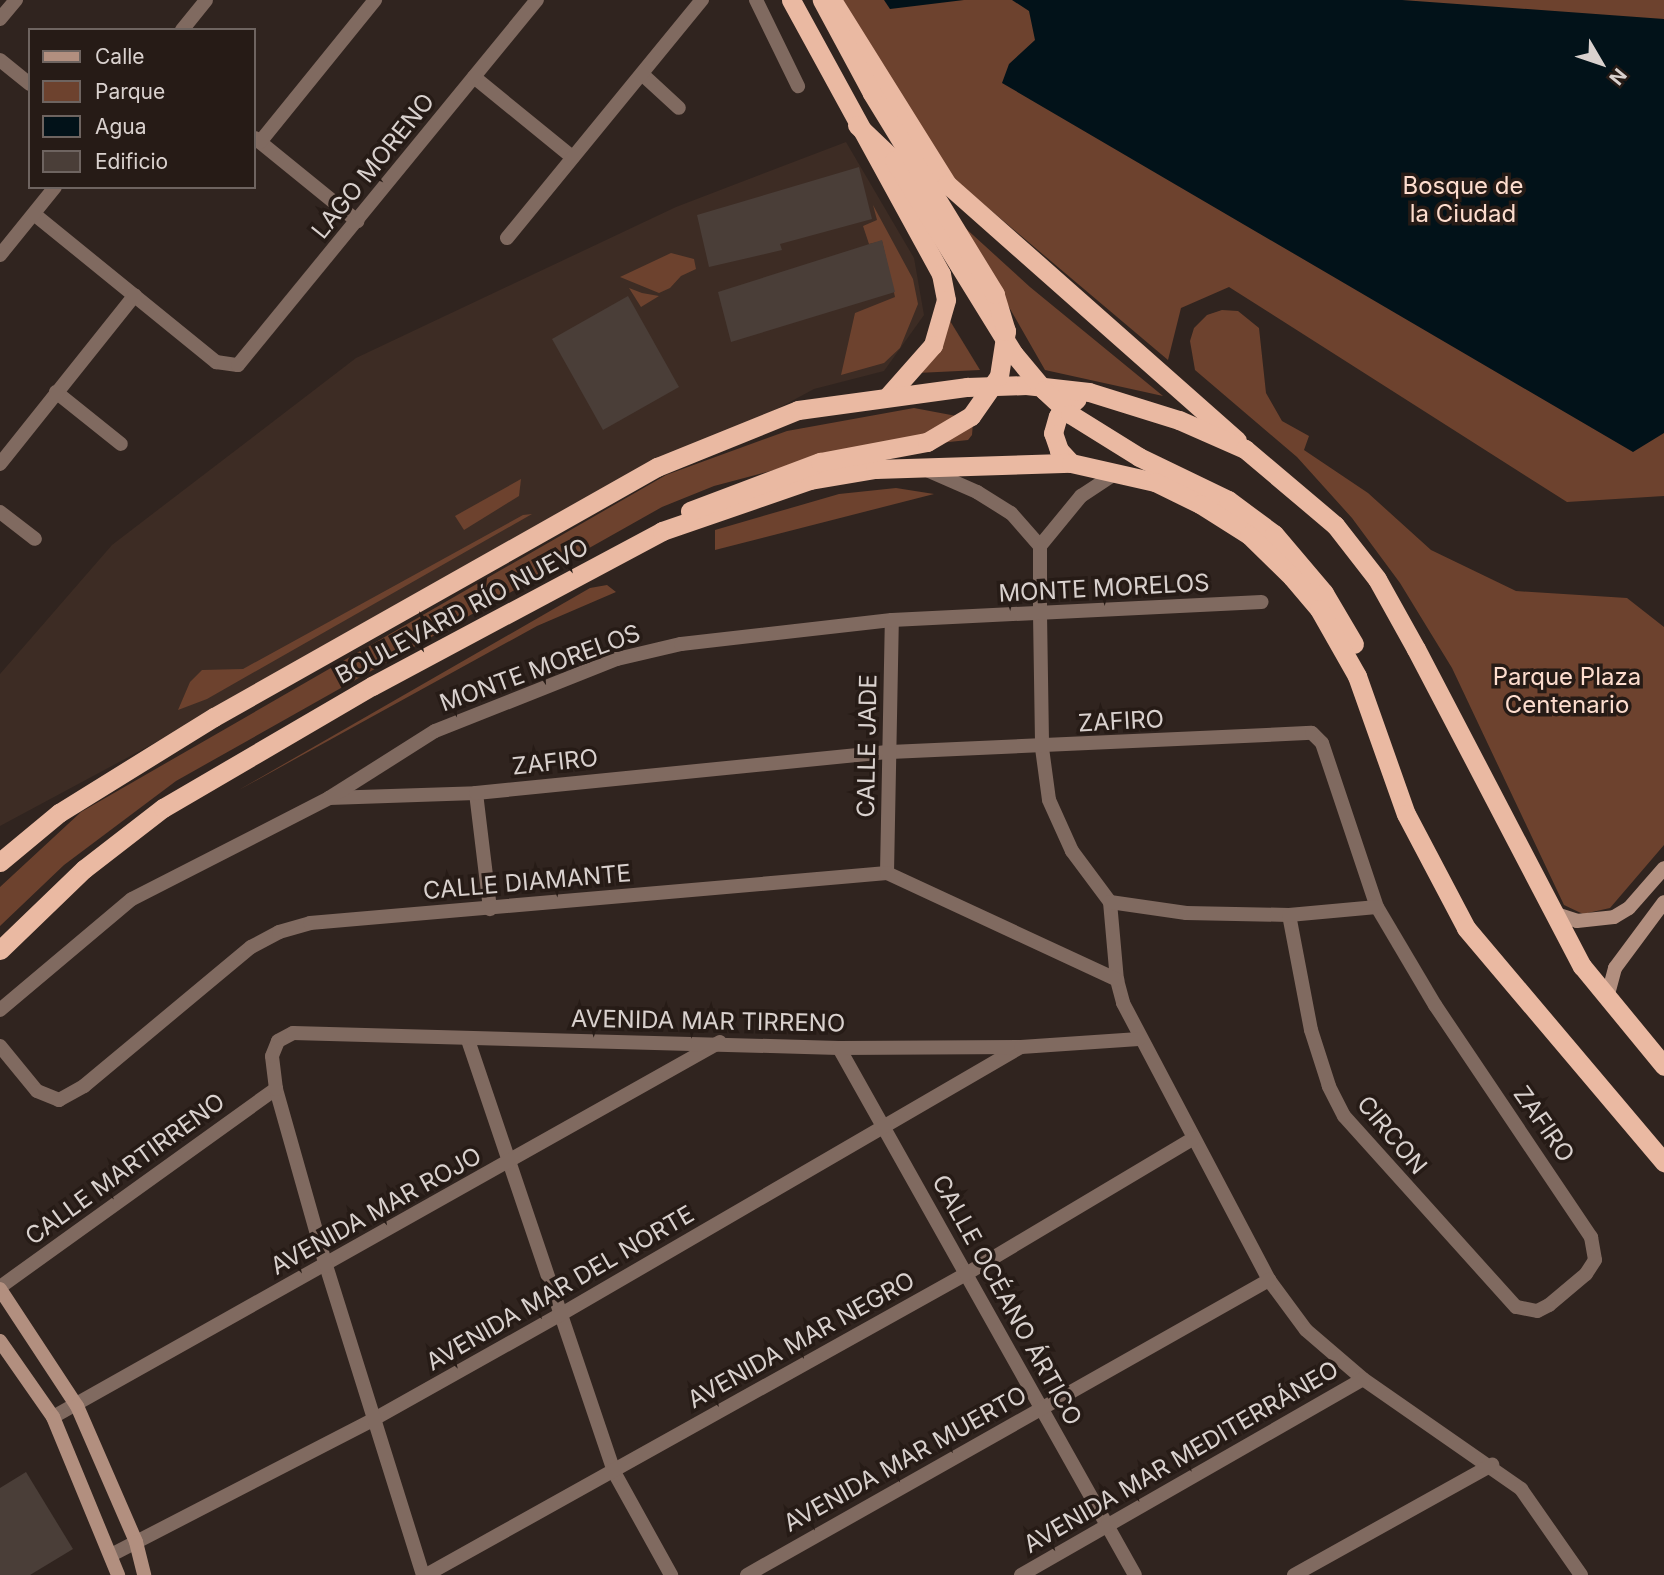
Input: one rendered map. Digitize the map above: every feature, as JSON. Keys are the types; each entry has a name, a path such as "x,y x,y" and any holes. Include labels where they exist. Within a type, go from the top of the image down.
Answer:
{"highway":[{"path":"791,0 857,125 941,274 946,300 933,345 887,397"},
{"path":"662,531 690,511 808,465 927,442 971,416 999,376 1006,331 995,294 872,93 822,0"},
{"path":"832,0 947,184 1245,449 1335,525 1377,579 1582,966 1664,1066"},
{"path":"857,125 894,160 1014,354 1044,390 1070,414 1139,457 1228,500 1274,534 1303,566 1341,619 1357,655 1357,676 1406,814 1466,929 1664,1162"},
{"name":"BOULEVARD RÍO NUEVO","path":"0,862 59,813 214,717 592,501 657,467 798,410 967,387 1026,384 1089,392 1179,420 1245,449"},
{"path":"1071,463 1059,450 1053,433 1068,404 1089,392"},
{"name":"BOULEVARD RÍO NUEVO","path":"0,950 84,869 163,808 372,686 662,531 810,480 915,465 1013,462 1071,463 1156,482 1249,536 1318,609 1357,676"}],"main road":[{"path":"1553,913 1577,921 1614,917 1629,908 1664,868"},
{"path":"1607,998 1615,968 1664,902"},
{"path":"0,1288 78,1406 136,1542 144,1575"},
{"path":"0,1341 53,1417 113,1555 118,1575"}],"street":[{"path":"0,19 16,0"},
{"path":"184,28 206,0"},
{"path":"357,221 257,139 375,0"},
{"name":"LAGO MORENO","path":"135,295 223,366 245,361 537,0"},
{"path":"506,238 702,0"},
{"path":"756,0 798,86"},
{"path":"0,60 28,82"},
{"path":"642,74 679,108"},
{"path":"474,77 572,157"},
{"path":"0,255 53,189"},
{"path":"0,464 135,295 34,214"},
{"path":"56,392 121,444"},
{"path":"915,465 976,492 1011,513 1040,546"},
{"path":"1116,472 1081,496 1040,546 1042,748 1056,820 1072,851 1110,902 1117,980 1139,1039 1269,1280 1306,1330 1363,1379 1492,1465 1521,1489 1581,1575"},
{"path":"0,512 35,539"},
{"name":"MONTE MORELOS","path":"0,1010 132,899 329,798 435,731 617,659 681,644 892,620 1262,603"},
{"name":"CALLE JADE","path":"887,873 892,620"},
{"name":"ZAFIRO","path":"329,798 476,793 890,752 1042,748 1312,733 1322,743 1377,907 1435,1005 1586,1225 1595,1261 1549,1305 1537,1311 1516,1307"},
{"path":"476,793 490,909"},
{"path":"887,873 1117,980"},
{"name":"CALLE DIAMANTE","path":"0,1046 37,1091 59,1100 84,1086 251,947 279,932 310,923 887,873"},
{"path":"1110,902 1186,913 1289,915 1377,907"},
{"name":"CIRCON","path":"1289,915 1311,1030 1329,1086 1344,1116 1516,1307"},
{"name":"AVENIDA MAR TIRRENO","path":"276,1089 272,1056 278,1041 293,1033 468,1040 720,1042 839,1048 1021,1047 1139,1039"},
{"path":"468,1040 558,1316 614,1472 671,1575"},
{"name":"AVENIDA MAR ROJO","path":"53,1417 78,1406 720,1042"},
{"name":"AVENIDA MAR DEL NORTE","path":"113,1555 376,1418 885,1129 1021,1047"},
{"name":"CALLE OCÉANO ÁRTICO","path":"839,1048 1135,1575"},
{"path":"276,1089 326,1266 425,1575"},
{"name":"CALLE MARTIRRENO","path":"0,1288 276,1089"},
{"name":"AVENIDA MAR NEGRO","path":"425,1575 966,1274 1194,1138"},
{"name":"AVENIDA MAR MUERTO","path":"747,1575 1269,1280"},
{"name":"AVENIDA MAR MEDITERRÁNEO","path":"1021,1575 1363,1379"},
{"path":"1294,1575 1492,1465"}],"shaded area":[{"path":"846,142 914,258 924,315 884,371 814,389 0,826 0,674 112,545 356,358 676,207"}],"green space":[{"name":"Bosque de la Ciudad","path":"832,0 1664,0 1664,496 1567,502 1229,287 1181,308 1168,360 949,175"},
{"path":"873,205 913,279 918,304 900,348 884,363 841,375 855,313 895,297 882,241 869,244 863,226 877,220"},
{"path":"962,225 1030,287 1163,396 1045,370"},
{"path":"671,253 694,259 696,269 681,276 670,288 659,293 620,277"},
{"path":"629,288 642,293 659,296 641,307"},
{"name":"Parque Plaza Centenario","path":"1222,310 1238,311 1259,328 1266,393 1282,421 1309,436 1304,450 1368,493 1431,550 1516,591 1627,598 1664,627 1664,845 1610,908 1583,914 1564,905 1452,668 1400,583 1352,518 1297,457 1195,370 1190,341 1194,328 1207,315"},
{"path":"944,311 980,370 917,373"},
{"path":"914,408 967,418 973,423 972,435 968,440 835,454 714,486 662,507 176,781 64,865 0,926 0,887 81,812 666,475 787,431"},
{"path":"521,479 519,496 464,530 455,516"},
{"path":"896,488 934,494 715,550 715,530 839,494"},
{"path":"532,514 207,699 178,710 190,682 202,670 243,669 523,515"},
{"path":"607,585 616,592 537,626 237,791 590,588"}],"water":[{"path":"884,0 964,0 890,9"},
{"name":"Bosque de la Ciudad","path":"1012,0 1402,0 1664,19 1664,433 1633,452 1002,83 1009,64 1035,40 1029,11"}],"building":[{"path":"859,167 872,219 780,244 782,250 709,267 697,215"},
{"path":"882,240 895,292 731,342 718,292"},
{"path":"628,296 679,387 603,430 552,339"},
{"path":"26,1472 73,1549 30,1575 0,1575 0,1488"}]}
